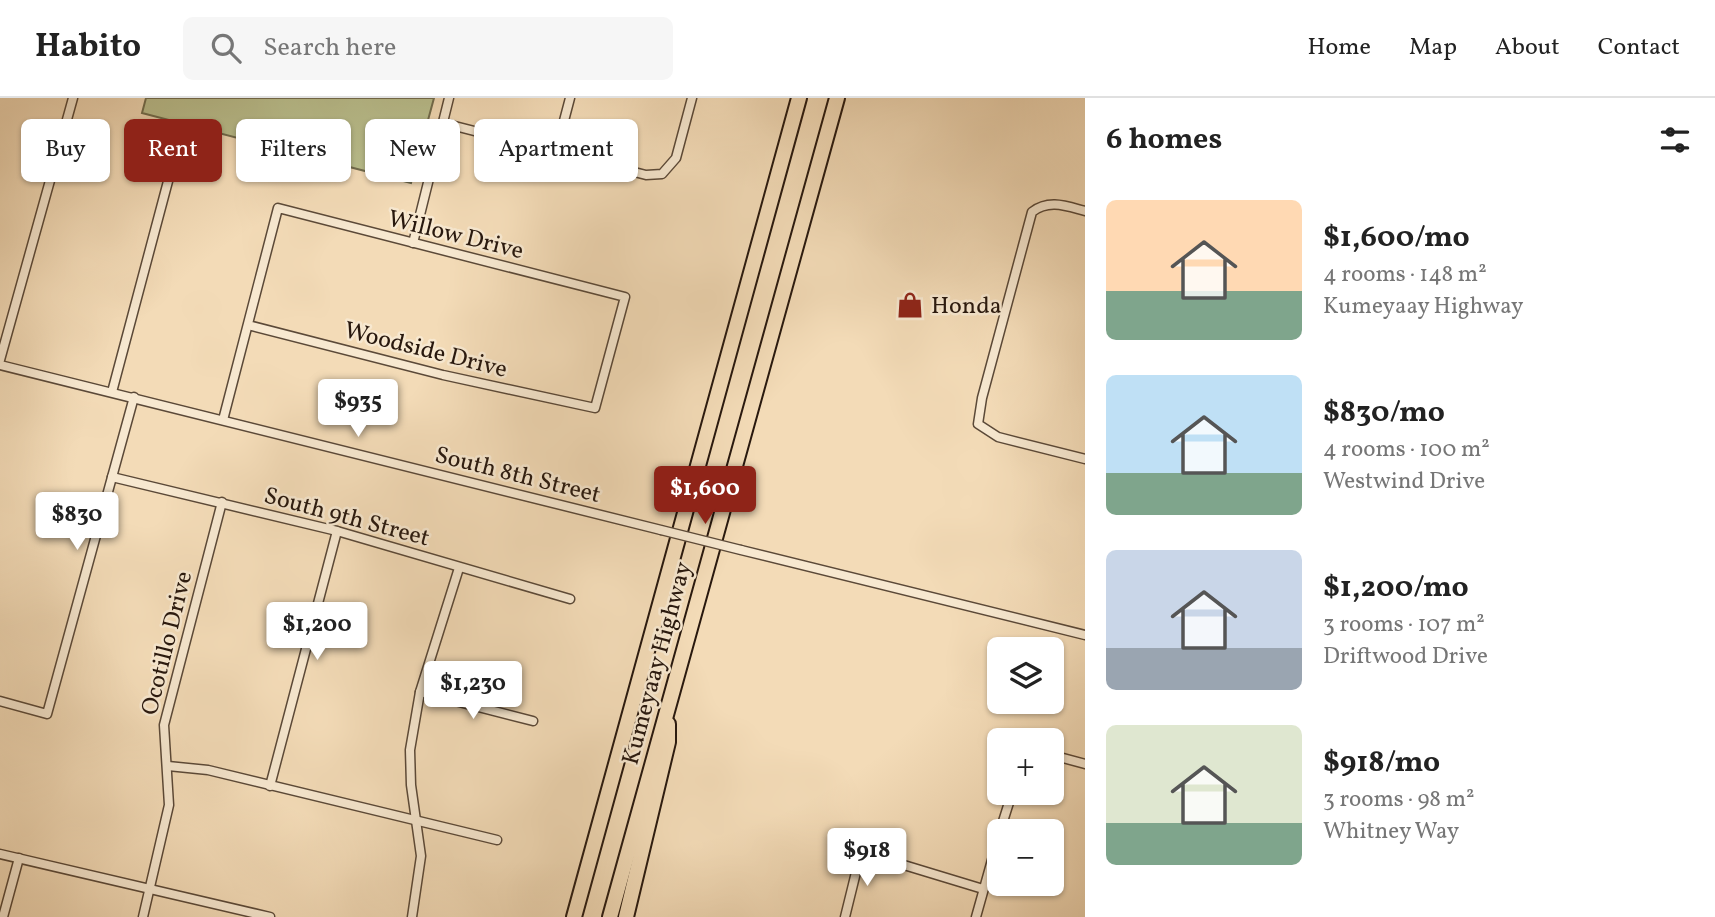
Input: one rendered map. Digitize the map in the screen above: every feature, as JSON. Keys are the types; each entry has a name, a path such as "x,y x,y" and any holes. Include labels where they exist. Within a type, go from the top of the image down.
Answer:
{"highway":[{"name":"Kumeyaay Highway","path":"574,917 799,98"},
{"name":"Kumeyaay Highway","path":"610,917 837,98"},
{"path":"626,917 668,742 668,704"}],"street":[{"path":"0,362 73,98"},
{"path":"444,119 449,98"},
{"path":"564,119 570,98"},
{"path":"638,173 662,174 676,158 692,98"},
{"path":"112,392 168,182"},
{"path":"413,243 428,182"},
{"path":"1085,211 1051,204 1041,205 1029,219 982,398 978,424 998,437 1085,459"},
{"name":"Willow Drive","path":"248,325 278,208 625,297 595,408"},
{"path":"223,419 248,325"},
{"name":"Woodside Drive","path":"248,325 443,375 595,408"},
{"name":"South 8th Street","path":"0,362 1085,635"},
{"path":"0,701 47,714 134,397"},
{"name":"South 9th Street","path":"112,477 337,531 570,599"},
{"name":"Ocotillo Drive","path":"143,917 169,805 164,725 222,502"},
{"path":"270,786 337,531"},
{"path":"412,917 421,856 409,764 420,692 459,568"},
{"path":"420,692 533,721"},
{"path":"1064,758 1085,764"},
{"path":"168,766 208,769 497,840"},
{"path":"845,917 861,852 983,889"},
{"path":"0,854 270,917"},
{"path":"4,917 19,858"},
{"path":"976,917 987,876"}],"green space":[{"path":"146,98 434,98 428,119 365,119 365,171 351,167 351,119 236,119 236,137 222,134 222,119 165,119 142,113"}],"place":[{"name":"Honda","path":"910,305"}]}
